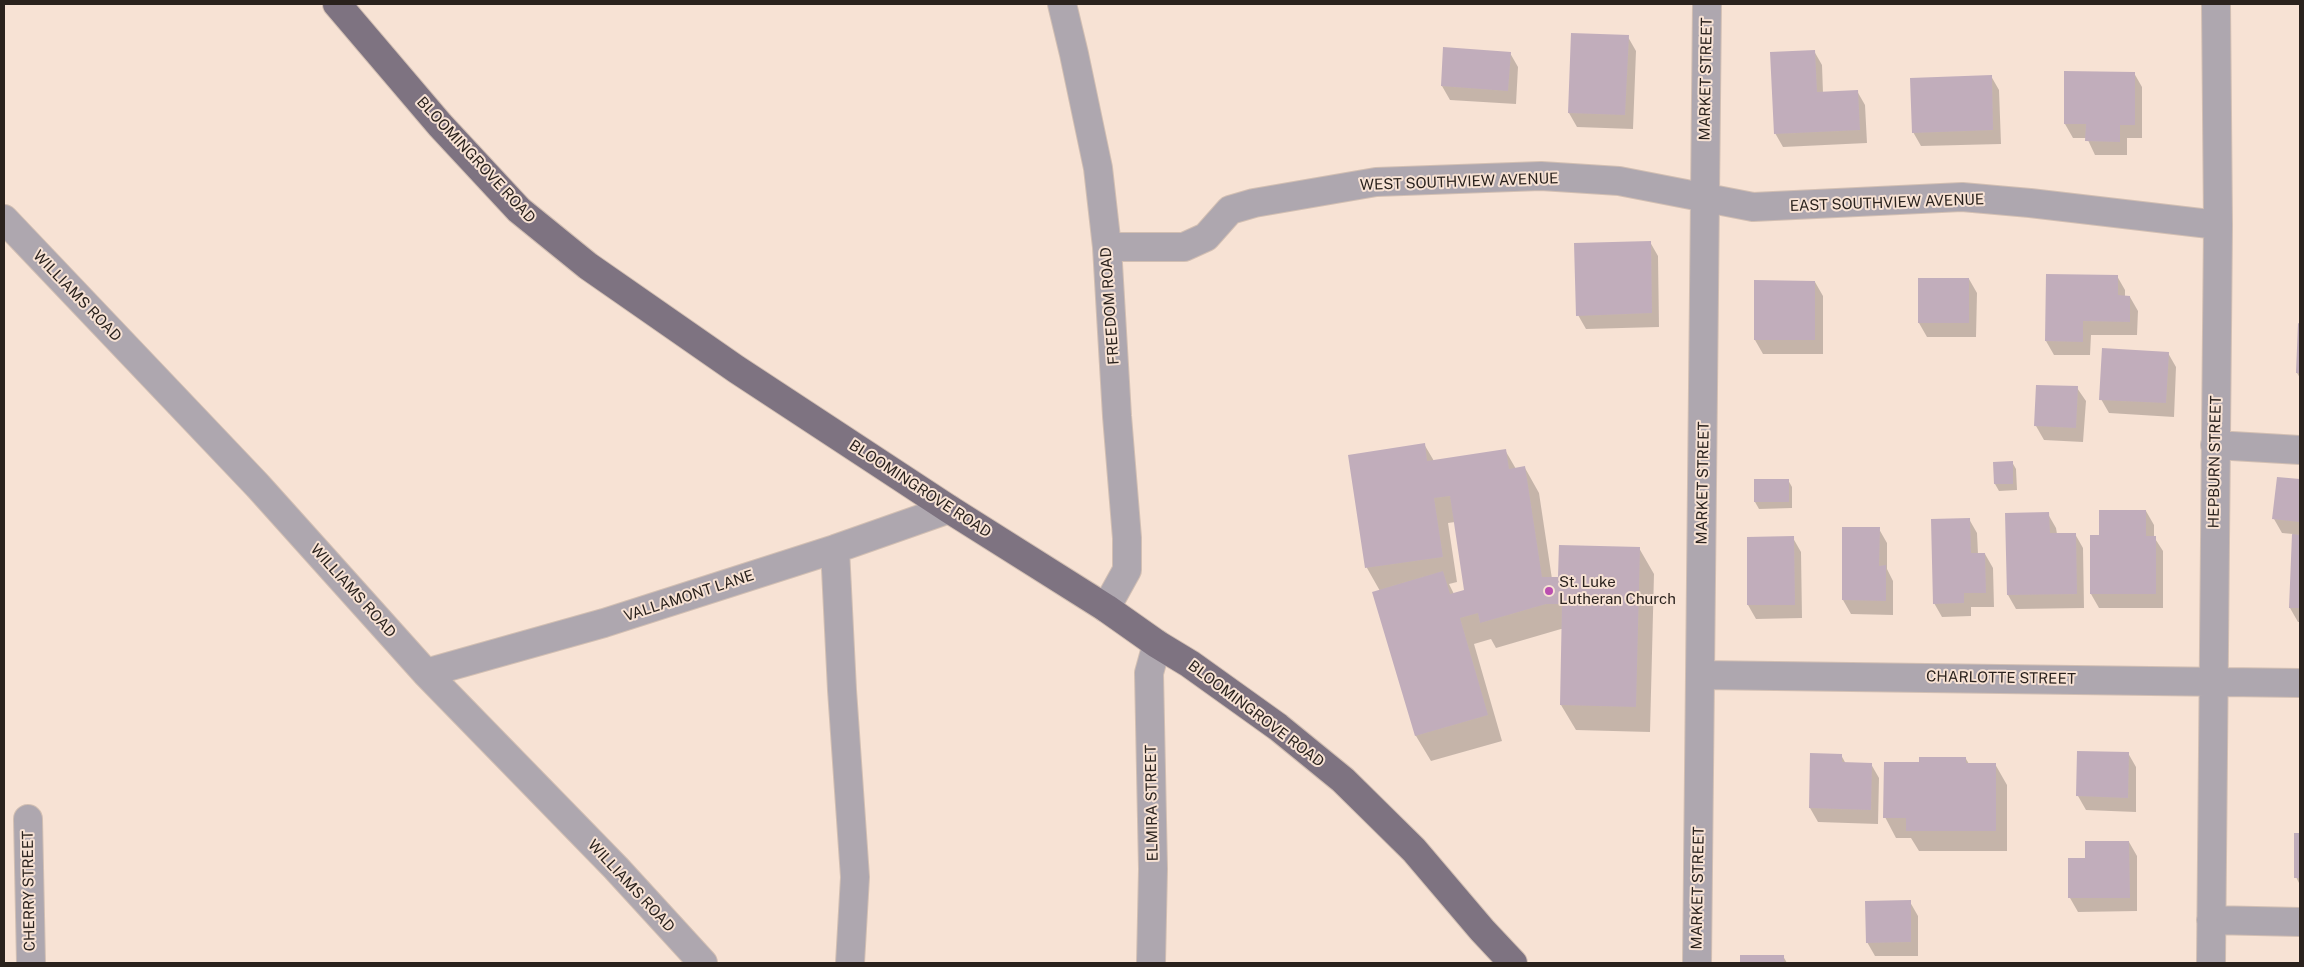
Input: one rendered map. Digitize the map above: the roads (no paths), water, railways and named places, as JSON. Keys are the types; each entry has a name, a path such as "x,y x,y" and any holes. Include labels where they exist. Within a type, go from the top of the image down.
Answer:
{"main road":[{"name":"BLOOMINGROVE ROAD","path":"337,4 440,125 518,210 588,266 713,353 949,509 1106,608 1157,644 1190,664 1278,727 1343,780 1414,850 1482,930 1513,963"}],"street":[{"name":"FREEDOM ROAD","path":"1062,4 1098,168 1107,247 1117,416 1127,538 1126,570 1106,608"},
{"name":"MARKET STREET","path":"1697,963 1706,198 1704,128 1707,4"},
{"name":"HEPBURN STREET","path":"2211,963 2212,683 2218,225 2216,4"},
{"name":"WEST SOUTHVIEW AVENUE","path":"1107,247 1184,248 1206,237 1230,210 1254,203 1376,182 1542,176 1619,181 1706,198"},
{"name":"EAST SOUTHVIEW AVENUE","path":"1706,198 1754,207 1962,198 2030,203 2218,225"},
{"name":"WILLIAMS ROAD","path":"4,219 258,486 426,673 616,868 704,963"},
{"path":"2215,445 2300,450"},
{"name":"VALLAMONT LANE","path":"426,673 604,623 835,549 949,509"},
{"path":"835,549 842,690 855,876 850,963"},
{"name":"ELMIRA STREET","path":"1151,963 1153,869 1149,673 1157,644"},
{"name":"CHARLOTTE STREET","path":"1701,675 1907,676 2212,683 2300,683"},
{"name":"CHERRY STREET","path":"28,819 31,963"},
{"path":"2211,920 2300,922"}],"place":[{"name":"St. Luke Lutheran Church","path":"1549,591"}]}
